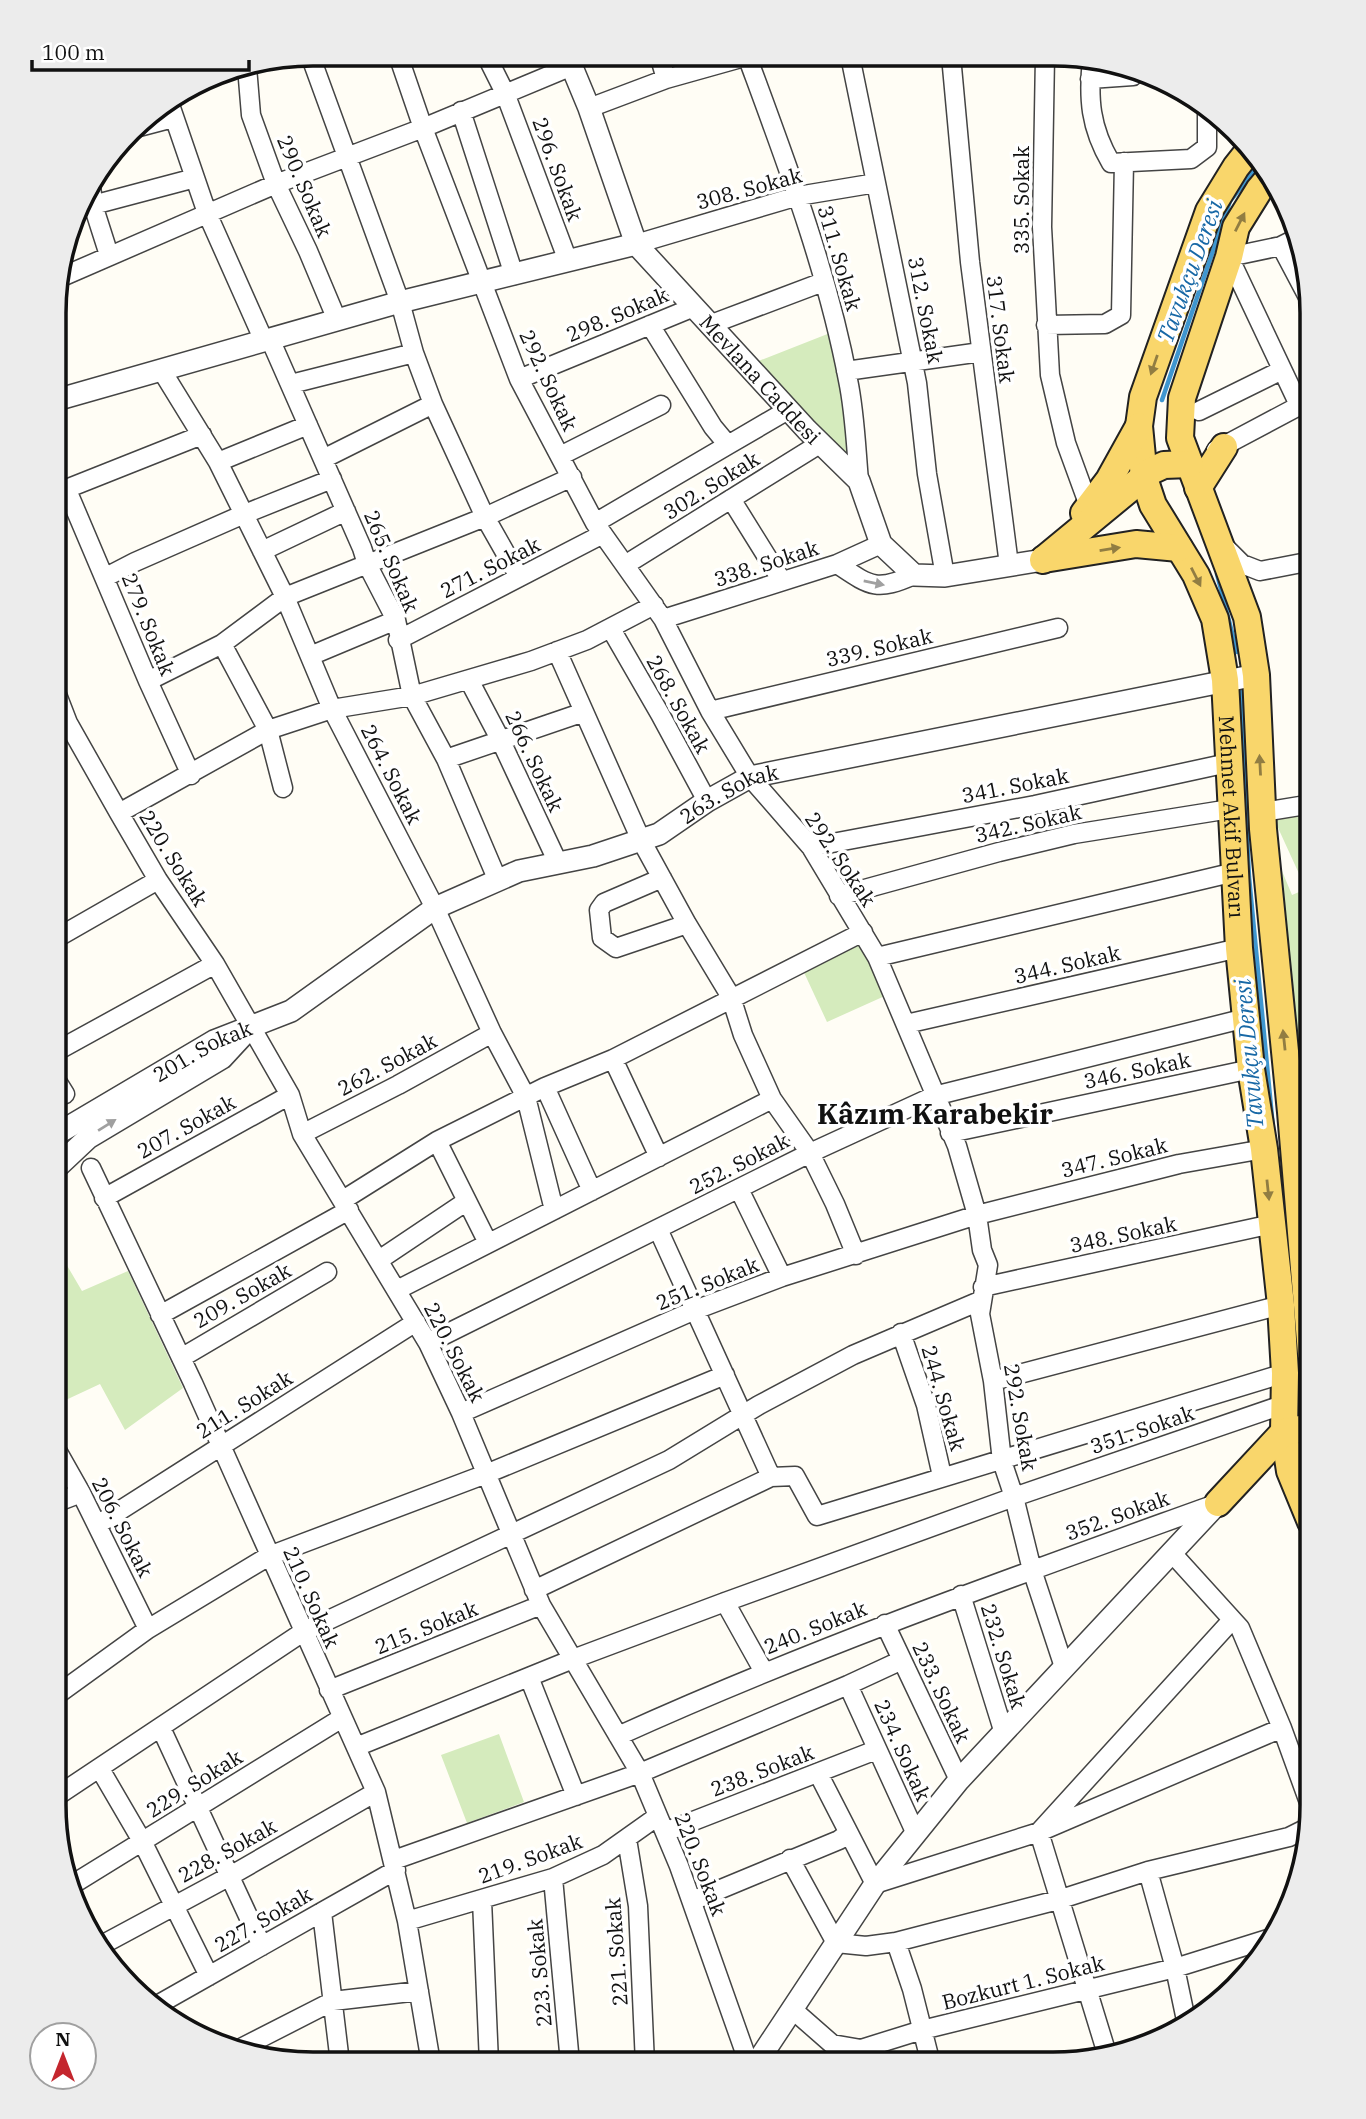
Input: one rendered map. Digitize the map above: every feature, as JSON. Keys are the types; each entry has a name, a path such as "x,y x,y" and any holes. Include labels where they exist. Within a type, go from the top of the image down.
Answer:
{"main road":[{"name":"Mehmet Akif Bulvarı","path":"1244,157 1209,211 1143,397 1139,426 1144,478 1153,505 1196,575 1215,618 1225,680 1239,948 1251,1069 1264,1149 1281,1305 1285,1373 1284,1432 1290,1471 1299,1493"},
{"name":"Mehmet Akif Bulvarı","path":"1263,185 1236,227 1229,257 1182,398 1181,438 1247,617 1256,675 1263,812 1299,1222"},
{"path":"1043,560 1070,533 1109,480 1139,426"},
{"path":"1043,560 1151,471 1164,465 1194,476 1224,447"},
{"path":"1043,560 1136,544 1179,548"},
{"path":"1218,1503 1284,1432 1299,1429"},
{"path":"1218,1503 1268,1467 1284,1467 1290,1471"}],"street":[{"path":"589,108 707,66"},
{"name":"311. Sokak","path":"746,66 798,196 823,282 846,371 859,481"},
{"name":"312. Sokak","path":"852,66 913,362 927,474 945,576"},
{"name":"317. Sokak","path":"952,66 970,262 1009,565"},
{"name":"335. Sokak","path":"1045,66 1042,227 1050,375 1066,443 1089,506"},
{"path":"314,67 400,302 414,353 433,404 485,517 519,577"},
{"name":"292. Sokak","path":"402,67 519,379 599,528 658,612 710,711 750,778 811,847 839,897 863,932 877,957 957,1146 988,1265 980,1314 993,1381 1002,1461 1014,1497 1031,1570 1065,1667"},
{"name":"296. Sokak","path":"492,67 505,93 568,261"},
{"path":"70,273 276,184 423,128 505,93 557,67"},
{"name":"Mevlana Caddesi","path":"573,67 636,244 788,410 859,481 881,544 914,575"},
{"path":"662,67 666,79"},
{"path":"1091,70 1089,107 1103,149 1111,163 1191,159 1206,147 1206,120"},
{"name":"290. Sokak","path":"248,75 251,116 276,184 337,320"},
{"path":"1090,79 1122,77"},
{"name":"265. Sokak","path":"171,111 208,213 267,340 291,384 367,564 396,620 398,640 412,696 446,759 498,881"},
{"path":"461,111 514,275"},
{"path":"1046,325 1105,324 1121,315 1124,162"},
{"path":"91,206 195,178"},
{"name":"308. Sokak","path":"636,244 798,196 876,183"},
{"path":"88,213 109,255"},
{"path":"1289,242 1229,257 1282,370 1300,395"},
{"path":"66,397 400,302 636,244"},
{"path":"709,325 823,282"},
{"name":"298. Sokak","path":"519,379 694,307"},
{"path":"650,325 713,427 728,445"},
{"path":"846,371 981,352"},
{"path":"291,384 414,353"},
{"path":"1199,411 1282,370"},
{"name":"264. Sokak","path":"162,371 218,462 285,597 332,709 435,908 492,1032 526,1097 554,1210"},
{"path":"323,459 433,404"},
{"path":"560,456 661,405"},
{"path":"1224,447 1300,405"},
{"name":"271. Sokak","path":"398,640 519,577 788,410"},
{"path":"218,462 308,425"},
{"path":"66,489 202,435"},
{"name":"302. Sokak","path":"625,565 821,443"},
{"path":"148,681 222,644 285,597 485,517 572,477"},
{"path":"106,577 242,515 332,479"},
{"name":"279. Sokak","path":"66,499 106,577 148,681 191,775"},
{"path":"731,499 782,582"},
{"path":"262,551 346,510"},
{"path":"1220,543 1242,564 1260,571 1300,563"},
{"name":"338. Sokak","path":"119,813 268,730 332,709 412,696 469,680 556,651 658,612 782,582 837,564 881,544"},
{"path":"837,564 867,584 890,586 914,575 945,576 1043,560"},
{"path":"310,656 396,620"},
{"name":"339. Sokak","path":"710,711 1058,628"},
{"name":"268. Sokak","path":"611,629 707,802"},
{"path":"222,644 268,730 283,788"},
{"path":"556,651 641,840 731,998 743,1035 772,1099 810,1153 856,1255"},
{"name":"263. Sokak","path":"249,1028 290,1011 435,908 519,871 593,856 659,834 750,778 1256,675"},
{"name":"266. Sokak","path":"469,680 558,863"},
{"path":"446,759 583,712"},
{"name":"220. Sokak","path":"66,733 119,813 158,880 215,964 249,1028 290,1095 302,1134 428,1343 461,1413 537,1598 640,1773 692,1901 745,2052"},
{"name":"341. Sokak","path":"811,847 1035,805 1228,763"},
{"path":"1263,812 1300,806"},
{"name":"342. Sokak","path":"839,897 1074,834 1230,809"},
{"path":"877,957 1235,872"},
{"path":"662,878 604,903 599,910 602,938 616,948 687,924"},
{"path":"66,933 158,880"},
{"path":"160,1315 346,1205 437,1140 545,1087 613,1059 863,932"},
{"name":"344. Sokak","path":"906,1024 1239,948"},
{"path":"66,1046 215,964"},
{"name":"252. Sokak","path":"428,1343 810,1153 934,1096 1246,1018"},
{"name":"201. Sokak","path":"66,1128 214,1041 249,1028"},
{"name":"201. Sokak","path":"66,1158 88,1138 222,1058 249,1028"},
{"name":"262. Sokak","path":"302,1134 398,1086 492,1032"},
{"path":"613,1059 659,1157"},
{"name":"346. Sokak","path":"950,1133 1251,1069"},
{"path":"545,1087 592,1191"},
{"name":"207. Sokak","path":"104,1198 290,1095"},
{"path":"397,1290 772,1099"},
{"path":"437,1140 488,1244"},
{"name":"347. Sokak","path":"977,1215 1179,1164 1264,1149"},
{"name":"210. Sokak","path":"91,1168 181,1358 376,1792 407,1921 429,2052"},
{"path":"738,1189 782,1277"},
{"path":"379,1260 467,1201"},
{"name":"251. Sokak","path":"461,1413 695,1310 782,1277 977,1215"},
{"name":"348. Sokak","path":"66,1790 303,1632 669,1460 743,1415 853,1355 982,1294 1272,1224"},
{"path":"658,1229 771,1477 795,1476 817,1516 1285,1373"},
{"name":"209. Sokak","path":"181,1358 327,1272"},
{"path":"993,1381 1281,1305"},
{"name":"211. Sokak","path":"97,1525 416,1322"},
{"name":"244. Sokak","path":"901,1333 926,1405 942,1476"},
{"path":"66,1688 148,1629 269,1556 486,1474 725,1374"},
{"name":"351. Sokak","path":"356,1748 573,1659 725,1602 1014,1497 1285,1404"},
{"name":"206. Sokak","path":"66,1466 148,1629"},
{"name":"215. Sokak","path":"329,1690 537,1598 771,1477"},
{"path":"66,1499 81,1493"},
{"path":"764,2052 875,1884 959,1780 1218,1503"},
{"name":"352. Sokak","path":"1031,1570 1218,1503"},
{"path":"1171,1552 1240,1628 1299,1775"},
{"name":"240. Sokak","path":"618,1736 764,1672 1031,1570"},
{"name":"232. Sokak","path":"961,1595 1003,1730"},
{"path":"725,1602 764,1672"},
{"path":"1039,1832 1232,1620"},
{"name":"233. Sokak","path":"885,1624 959,1780"},
{"name":"227. Sokak","path":"163,2002 322,1912 395,1865 640,1773 902,1660"},
{"path":"529,1677 576,1796"},
{"name":"234. Sokak","path":"848,1685 916,1833"},
{"name":"229. Sokak","path":"79,1881 342,1718"},
{"path":"161,1728 262,1946"},
{"path":"875,1884 1039,1832 1282,1728"},
{"name":"238. Sokak","path":"662,1824 818,1773 876,1750"},
{"path":"100,1769 142,1841 209,1976"},
{"path":"818,1773 875,1884"},
{"name":"228. Sokak","path":"108,1942 376,1792"},
{"name":"219. Sokak","path":"407,1921 553,1878 662,1824"},
{"path":"1039,1832 1105,2047"},
{"path":"836,1943 866,1946 896,1942 1058,1900 1148,1871 1298,1833"},
{"path":"692,1901 790,1858 839,1840 847,1834"},
{"name":"221. Sokak","path":"627,1839 638,1906 644,2052"},
{"path":"790,1858 836,1943"},
{"path":"1148,1871 1185,2014"},
{"name":"223. Sokak","path":"553,1878 569,2052"},
{"path":"482,1900 489,2052"},
{"path":"322,1912 339,2052"},
{"path":"896,1942 928,2052"},
{"name":"Bozkurt 1. Sokak","path":"792,2009 832,2044 861,2049 922,2030 1175,1968 1257,1945"},
{"path":"249,2044 333,2001 419,1991"}],"green space":[{"path":"830,333 840,384 852,464 756,362"},
{"path":"1300,815 1300,875 1274,819"},
{"path":"1282,871 1292,895 1300,892 1299,1073"},
{"path":"861,938 887,995 827,1022 801,966"},
{"path":"66,1264 82,1291 128,1271 183,1388 125,1430 100,1384 66,1400"},
{"path":"499,1734 524,1802 467,1823 441,1755"}],"waterway":[{"name":"Tavukçu Deresi","path":"1162,400 1230,201 1254,171"},
{"name":"Tavukçu Deresi","path":"1217,574 1237,652"},
{"name":"Tavukçu Deresi","path":"1240,689 1249,877 1273,1128"},
{"name":"Tavukçu Deresi","path":"1298,1377 1299,1401"}],"district":[{"name":"Kâzım Karabekir","path":"935,1113"}]}
